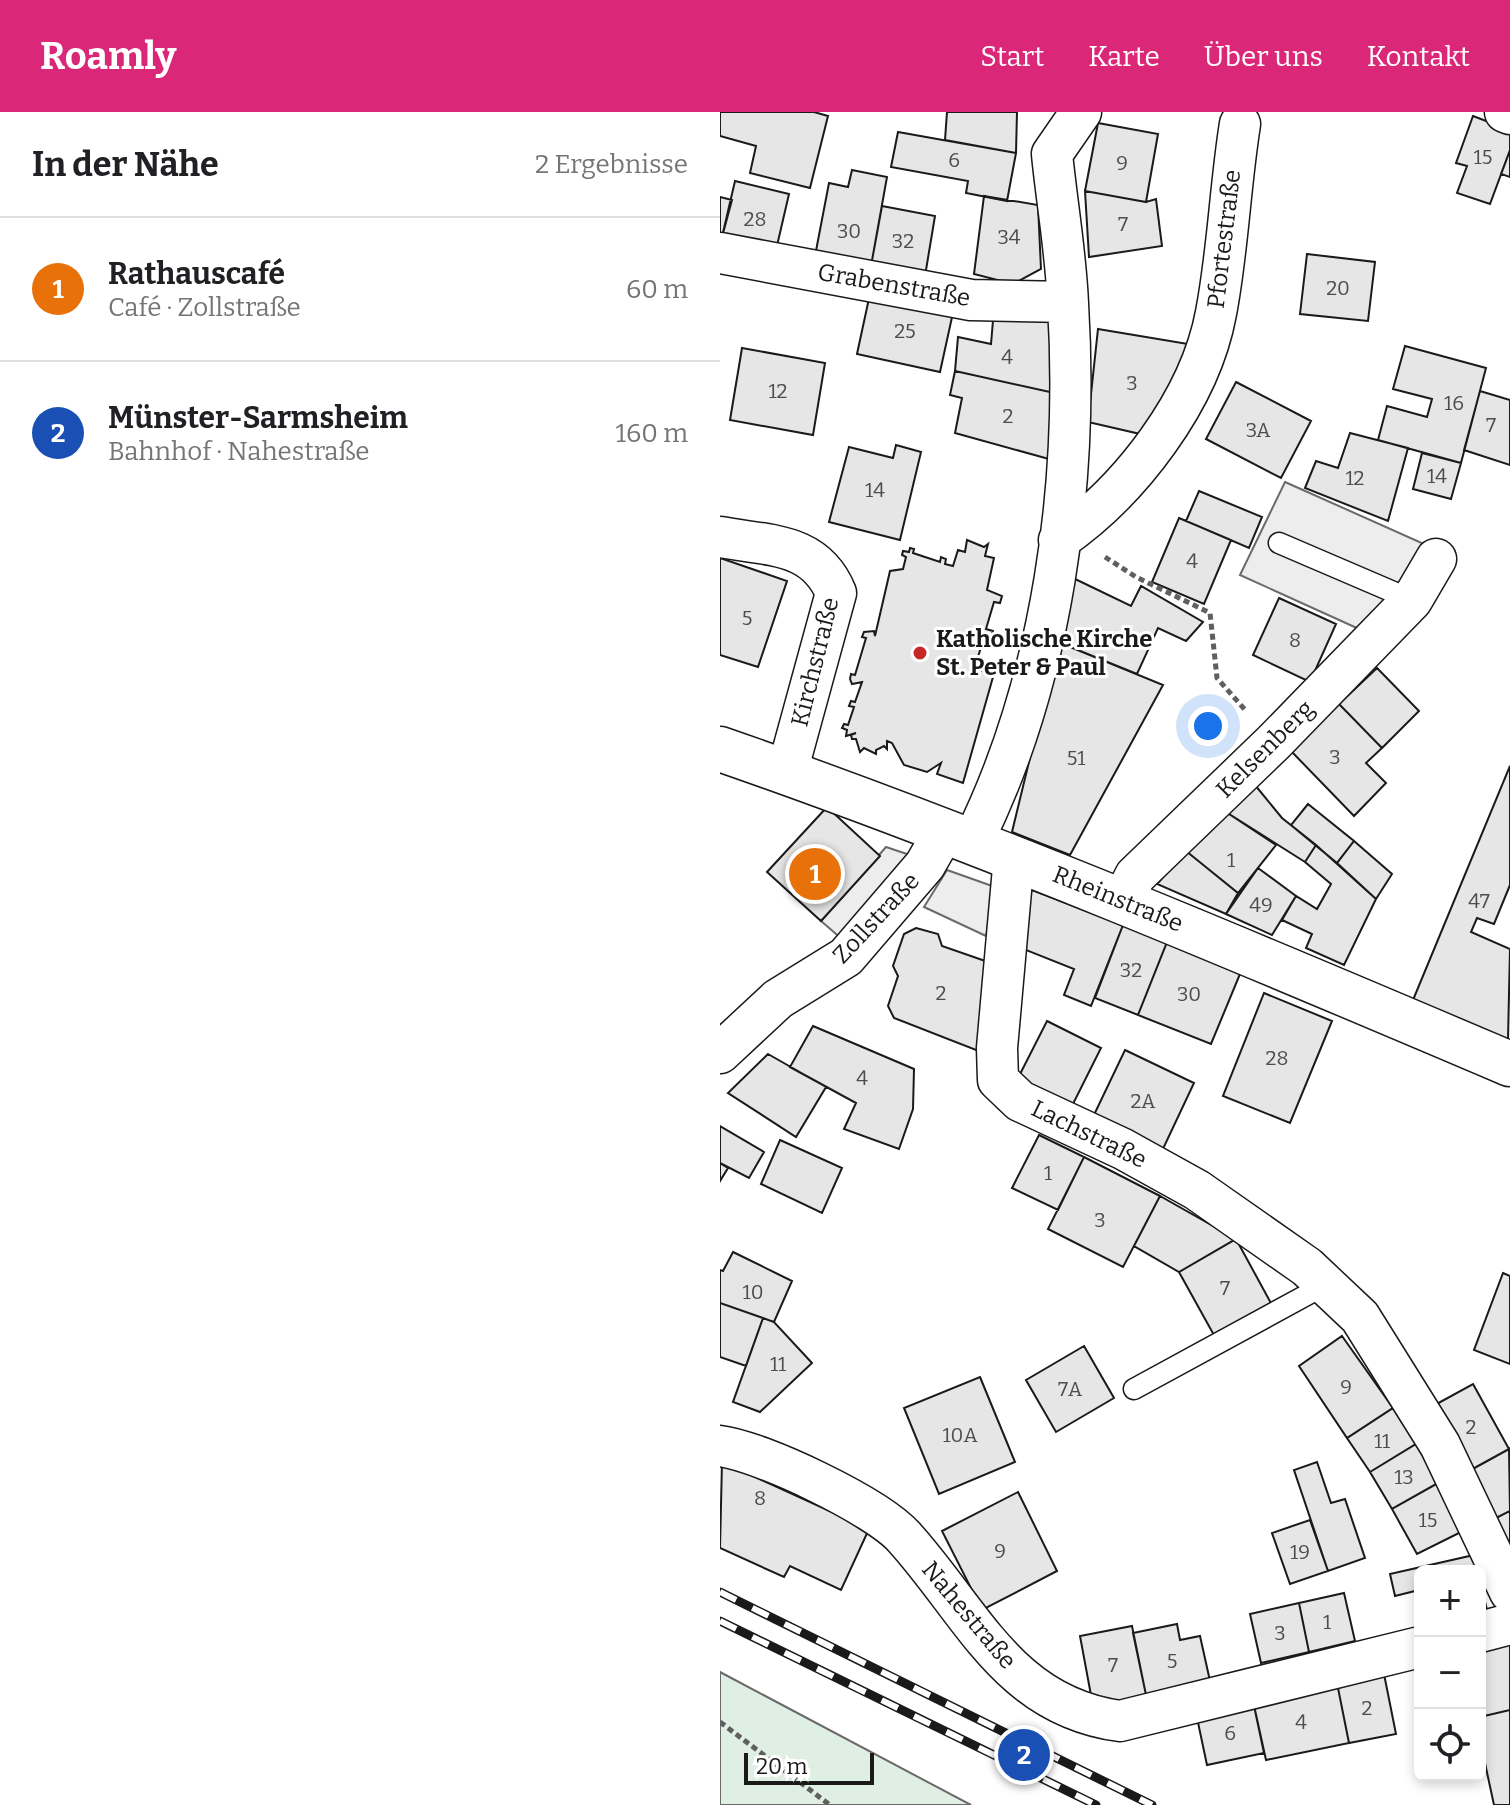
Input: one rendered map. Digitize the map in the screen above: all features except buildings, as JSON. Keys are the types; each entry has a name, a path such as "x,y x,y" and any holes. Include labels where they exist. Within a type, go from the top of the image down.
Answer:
{"main road":[{"name":"Rheinstraße","path":"720,749 959,835 1508,1058"}],"street":[{"path":"959,835 1000,785 1071,532 1068,302 1052,154 1040,112"},
{"path":"1052,154 1081,112"},
{"name":"Pfortestraße","path":"1071,532 1133,475 1163,434 1196,370 1216,315 1240,124"},
{"name":"Grabenstraße","path":"720,253 971,300 1068,302"},
{"name":"Kirchstraße","path":"720,537 808,555 827,572 836,593 787,772"},
{"name":"Kelsenberg","path":"1123,900 1135,876 1274,742 1412,600 1436,559"},
{"name":"Zollstraße","path":"720,1053 778,999 846,957 925,865 959,835"},
{"name":"Lachstraße","path":"1014,857 997,1048 998,1080 1020,1101 1123,1149 1197,1190 1307,1267 1360,1317 1440,1445 1510,1592"},
{"name":"Nahestraße","path":"720,1446 743,1449 853,1501 902,1534 1000,1660 1058,1703 1088,1717 1120,1721 1414,1648"},
{"path":"1486,1630 1510,1624"}],"lane":[{"path":"1279,543 1412,600"},
{"path":"1134,1389 1325,1285"}],"path":[{"path":"1071,532 1108,561 1210,613 1217,678 1274,742"},
{"path":"720,1722 830,1805"}],"green space":[{"path":"720,1672 971,1805 720,1805"}],"shaded area":[{"path":"1285,482 1424,544 1401,595 1359,629 1240,575"},
{"path":"886,847 916,857 843,940 821,921"},
{"path":"947,870 995,887 986,936 924,907"}],"railway":[{"path":"720,1592 1152,1805"},
{"path":"720,1621 1096,1805"}],"place":[{"name":"Katholische Kirche St. Peter & Paul","path":"920,653"},
{"name":"Rathauscafé","path":"815,874"},
{"name":"Münster-Sarmsheim","path":"1024,1755"}]}
